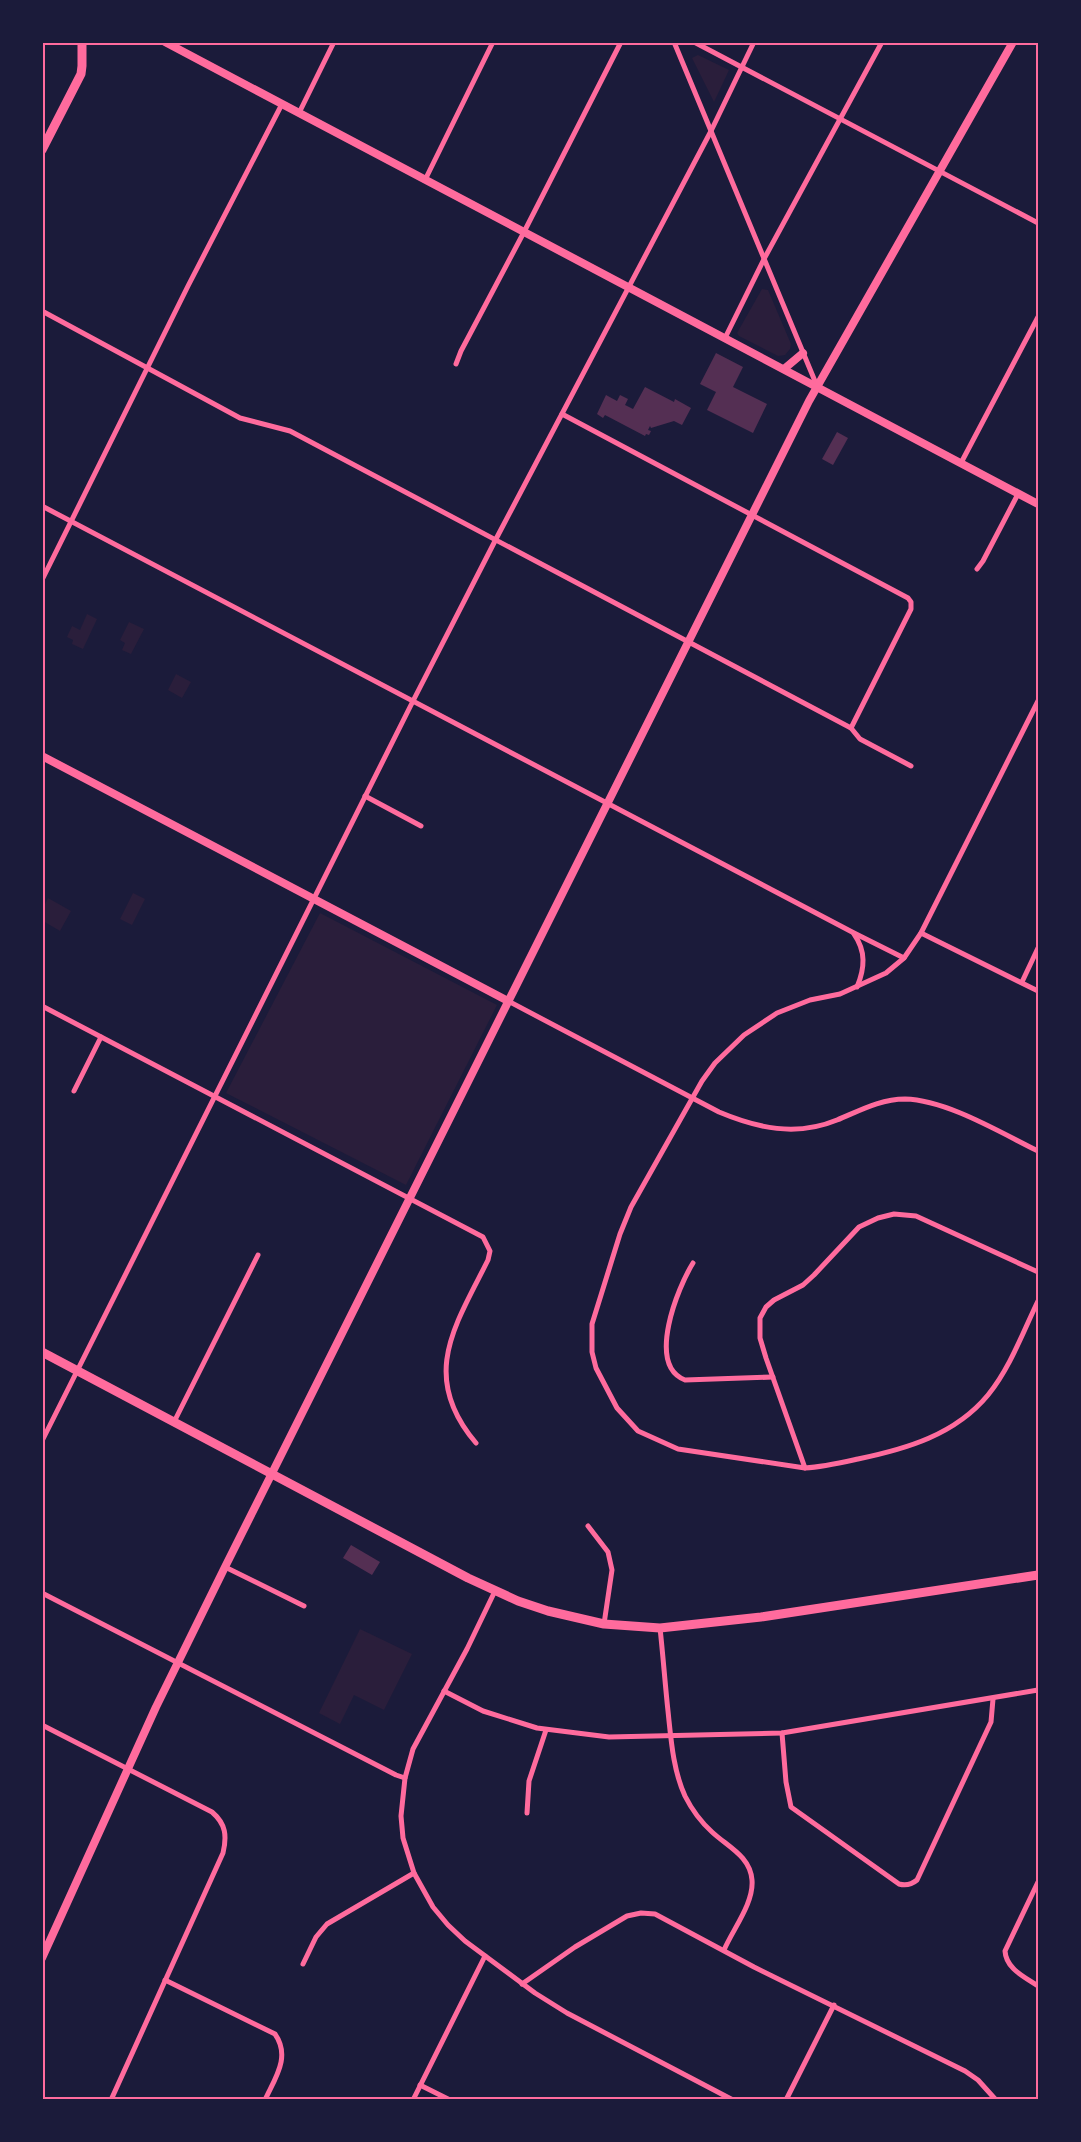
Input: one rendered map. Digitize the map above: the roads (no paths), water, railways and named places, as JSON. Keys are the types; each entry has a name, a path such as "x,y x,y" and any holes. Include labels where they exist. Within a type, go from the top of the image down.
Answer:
{"main road":[{"path":"44,146 80,74 82,42"},
{"path":"42,1352 495,1591 548,1611 604,1624 660,1628 761,1617 1038,1575"}],"street":[{"path":"165,42 1038,504"},
{"path":"299,113 334,42"},
{"path":"425,180 492,42"},
{"path":"456,364 460,350 524,232 621,42"},
{"path":"674,42 817,386"},
{"path":"694,42 1038,223"},
{"path":"42,1441 365,796 496,539 630,288 711,131 754,42"},
{"path":"725,338 764,259 882,42"},
{"path":"42,1958 178,1662 817,386 1012,42"},
{"path":"42,580 282,104"},
{"path":"42,311 240,418 290,431 852,728 860,739 911,766"},
{"path":"960,463 1038,317"},
{"path":"784,369 804,354"},
{"path":"562,414 908,598 911,602 910,609 852,728"},
{"path":"976,569 983,561 999,533 1018,494"},
{"path":"42,506 904,958"},
{"path":"1038,701 921,933 904,958 886,973 857,987 790,1007 757,1025 715,1063 692,1097 631,1207 620,1234 592,1324 592,1352 596,1368 623,1417 638,1431 652,1439 678,1449 698,1453 805,1468 820,1468 890,1452 921,1442 966,1417 989,1393 1002,1374 1038,1301"},
{"path":"42,756 508,1001 745,1123 769,1128 790,1129 813,1126 834,1121 888,1100 904,1099 924,1101 951,1110 1038,1151"},
{"path":"365,796 421,826"},
{"path":"854,933 863,951 864,962 857,987"},
{"path":"921,933 1038,991"},
{"path":"1022,982 1038,948"},
{"path":"42,1006 479,1234 488,1244 488,1260 454,1328 449,1344 445,1371 448,1392 457,1416 476,1443"},
{"path":"74,1091 101,1037"},
{"path":"805,1468 760,1338 759,1327 763,1312 774,1300 803,1284 814,1275 858,1228 878,1218 894,1214 916,1216 1038,1272"},
{"path":"174,1422 258,1254"},
{"path":"693,1263 677,1293 671,1311 668,1344 671,1370 678,1377 685,1380 773,1377"},
{"path":"588,1526 608,1552 612,1570 604,1624"},
{"path":"225,1567 304,1606"},
{"path":"495,1591 413,1749 405,1778 402,1816 403,1838 414,1874 433,1907 448,1925 484,1956 522,1984 567,2013 733,2100"},
{"path":"42,1593 405,1778"},
{"path":"660,1628 671,1735 678,1777 694,1812 714,1834 737,1851 745,1860 750,1870 752,1881 749,1899 724,1950"},
{"path":"444,1691 483,1711 546,1730 609,1737 782,1733 1038,1690"},
{"path":"782,1733 786,1782 791,1807 898,1884 905,1886 917,1880 992,1722 993,1699"},
{"path":"42,1725 212,1812 224,1826 226,1835 223,1853 111,2100"},
{"path":"527,1813 529,1781 546,1730"},
{"path":"303,1964 316,1937 326,1924 414,1874"},
{"path":"1038,1882 1005,1951 1008,1963 1038,1986"},
{"path":"522,1984 601,1931 634,1914 654,1914 754,1967 834,2005 965,2072 989,2089 996,2100"},
{"path":"413,2100 484,1956"},
{"path":"165,1980 275,2034 280,2042 283,2057 265,2100"},
{"path":"786,2100 834,2005"},
{"path":"420,2085 450,2100"}]}
